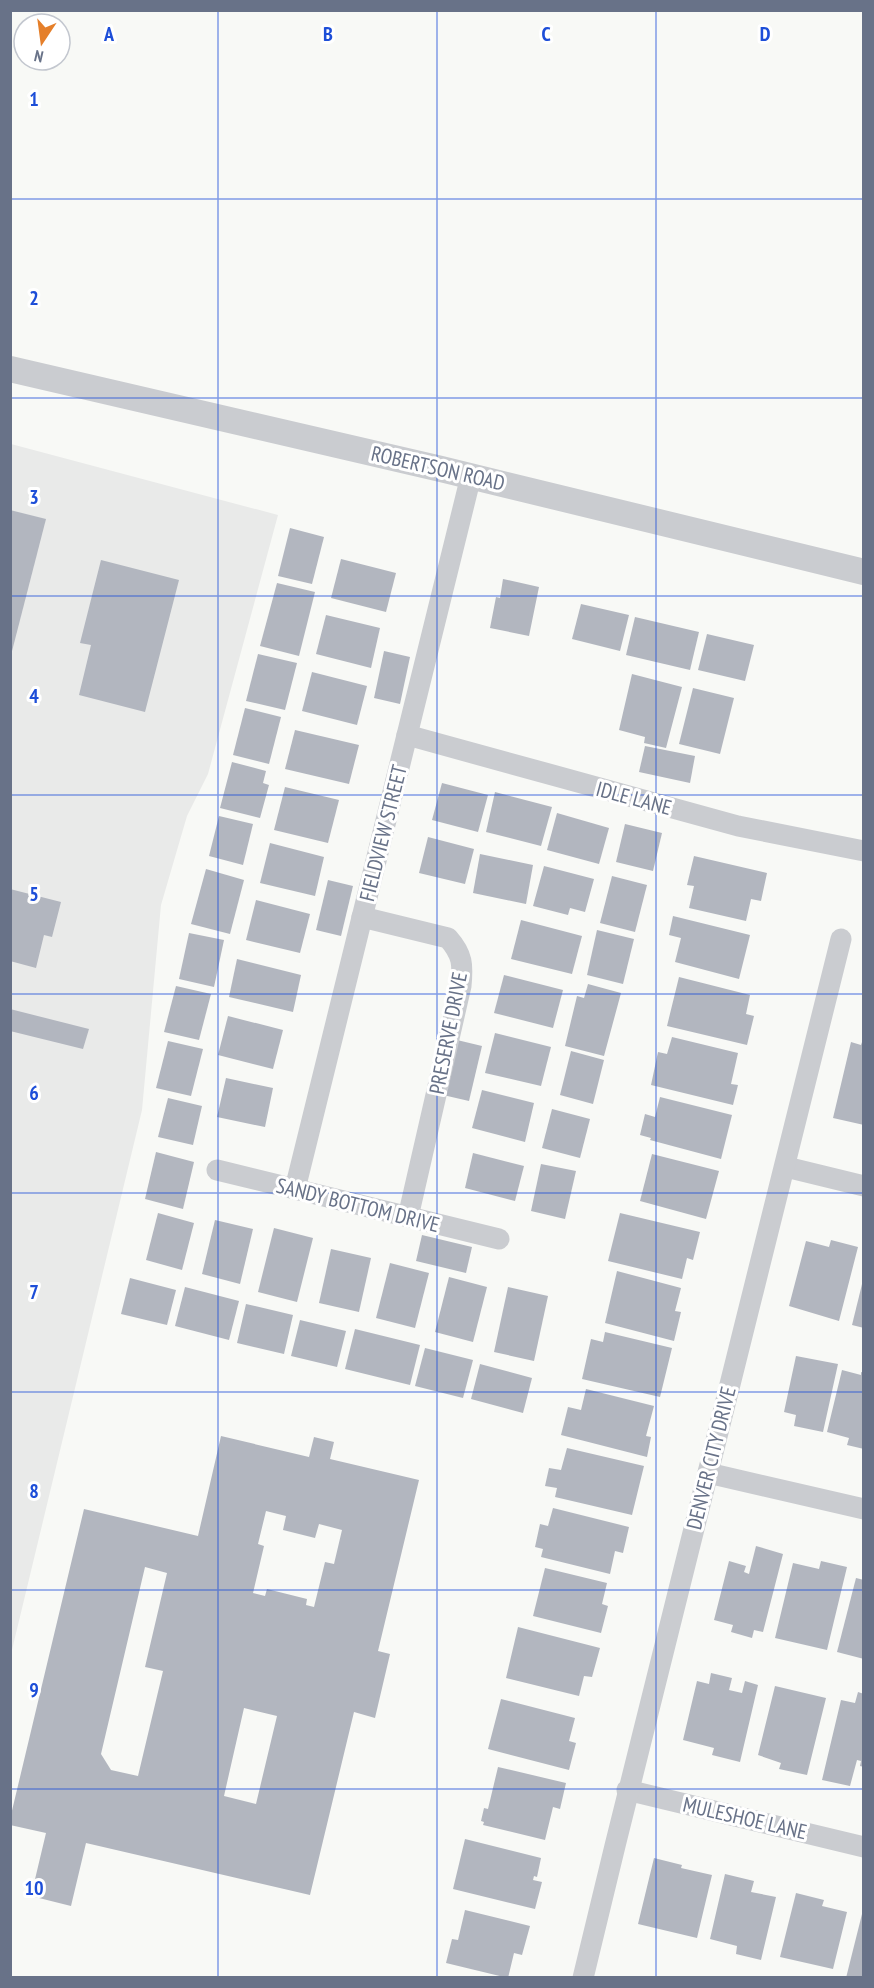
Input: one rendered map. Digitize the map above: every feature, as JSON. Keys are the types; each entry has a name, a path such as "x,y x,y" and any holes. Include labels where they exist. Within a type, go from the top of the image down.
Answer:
{"street":[{"name":"ROBERTSON ROAD","path":"10,369 471,476 864,572"},
{"name":"FIELDVIEW STREET","path":"295,1189 471,476"},
{"name":"IDLE LANE","path":"407,735 738,826 864,851"},
{"name":"PRESERVE DRIVE","path":"362,917 448,938 458,949 463,966 461,986 408,1217"},
{"name":"DENVER CITY DRIVE","path":"583,1977 627,1790 786,1167 841,939"},
{"path":"786,1167 864,1186"},
{"name":"SANDY BOTTOM DRIVE","path":"217,1170 499,1239"},
{"path":"708,1473 864,1509"},
{"name":"MULESHOE LANE","path":"627,1790 864,1846"}],"shaded area":[{"path":"11,444 278,515 208,774 187,816 161,905 142,1110 11,1654"}],"building":[{"path":"10,510 46,519 11,655 10,654"},
{"path":"290,528 324,537 312,584 278,576"},
{"path":"341,559 396,573 386,612 331,598"},
{"path":"101,560 179,580 145,712 79,695 91,645 80,643"},
{"path":"503,579 539,587 529,636 490,628 496,597 500,598"},
{"path":"277,583 315,592 299,656 260,646"},
{"path":"581,604 629,615 620,651 572,639"},
{"path":"326,615 380,628 371,668 316,654"},
{"path":"635,617 699,632 690,670 626,655"},
{"path":"707,634 754,645 745,681 698,670"},
{"path":"384,651 410,657 400,704 374,698"},
{"path":"258,654 297,663 285,710 246,701"},
{"path":"312,672 367,686 357,725 302,711"},
{"path":"632,674 682,687 666,748 644,743 645,737 619,730"},
{"path":"693,688 734,698 720,754 679,744"},
{"path":"245,708 281,717 269,764 233,755"},
{"path":"295,730 359,745 349,784 285,769"},
{"path":"645,746 695,756 690,783 639,772"},
{"path":"232,762 266,771 263,783 269,785 260,818 220,808"},
{"path":"442,783 488,795 478,832 432,820"},
{"path":"285,787 339,800 328,843 274,830"},
{"path":"495,792 552,807 541,846 486,832"},
{"path":"557,813 609,828 599,864 547,850"},
{"path":"219,816 253,824 243,865 209,856"},
{"path":"625,824 662,833 653,871 616,862"},
{"path":"428,837 474,849 465,884 419,873"},
{"path":"270,843 324,857 315,896 260,883"},
{"path":"480,854 533,865 526,904 473,893"},
{"path":"694,856 767,873 761,901 751,899 746,921 689,908 694,886 687,885"},
{"path":"544,866 594,879 585,912 570,908 568,915 533,906"},
{"path":"206,869 244,880 230,934 191,924"},
{"path":"612,876 647,885 635,932 600,923"},
{"path":"328,880 353,886 341,936 316,930"},
{"path":"10,889 61,902 52,937 44,935 36,968 10,961"},
{"path":"256,900 310,914 300,953 246,940"},
{"path":"673,916 750,935 739,979 675,962 681,938 669,935"},
{"path":"521,920 582,936 572,974 511,959"},
{"path":"597,930 634,939 623,984 587,975"},
{"path":"189,933 224,940 214,987 179,979"},
{"path":"237,959 301,975 293,1012 229,997"},
{"path":"504,975 563,990 553,1028 494,1013"},
{"path":"679,977 750,995 746,1014 754,1016 747,1045 667,1026"},
{"path":"588,984 621,993 604,1056 565,1046 577,996 584,998"},
{"path":"176,986 211,994 199,1040 164,1032"},
{"path":"10,1009 89,1029 83,1049 10,1031"},
{"path":"228,1016 283,1030 273,1069 218,1055"},
{"path":"495,1033 551,1047 541,1086 485,1073"},
{"path":"672,1037 738,1053 731,1084 738,1085 733,1105 651,1085 658,1052 667,1054"},
{"path":"863,1039 864,1125 833,1118 851,1042 861,1045"},
{"path":"457,1040 482,1046 469,1101 443,1095"},
{"path":"168,1041 203,1049 191,1096 156,1088"},
{"path":"571,1051 604,1060 593,1104 560,1095"},
{"path":"226,1078 273,1088 265,1127 217,1117"},
{"path":"482,1090 534,1103 525,1142 472,1128"},
{"path":"660,1097 732,1115 721,1159 650,1140 651,1138 640,1135 645,1114 655,1117"},
{"path":"168,1098 202,1106 193,1145 158,1137"},
{"path":"552,1109 590,1119 580,1158 542,1148"},
{"path":"156,1152 194,1162 183,1209 145,1199"},
{"path":"473,1153 524,1166 515,1201 465,1188"},
{"path":"652,1154 719,1171 706,1219 640,1201"},
{"path":"541,1164 576,1171 565,1219 531,1211"},
{"path":"158,1213 194,1223 182,1270 146,1260"},
{"path":"620,1213 700,1232 693,1260 687,1258 682,1279 608,1261"},
{"path":"215,1220 253,1229 240,1284 202,1274"},
{"path":"274,1228 313,1238 297,1302 258,1292"},
{"path":"422,1235 472,1247 466,1273 416,1261"},
{"path":"831,1240 858,1247 839,1321 789,1306 806,1241 829,1247"},
{"path":"331,1249 371,1258 359,1312 319,1303"},
{"path":"390,1263 429,1273 415,1328 376,1318"},
{"path":"617,1271 681,1288 675,1311 681,1312 674,1341 605,1323"},
{"path":"449,1277 487,1287 473,1342 435,1332"},
{"path":"130,1278 176,1290 167,1325 121,1314"},
{"path":"864,1280 864,1328 852,1325"},
{"path":"185,1287 239,1301 229,1340 175,1326"},
{"path":"508,1287 548,1296 534,1361 494,1352"},
{"path":"246,1304 293,1315 284,1354 237,1343"},
{"path":"300,1320 346,1331 337,1367 291,1356"},
{"path":"355,1329 420,1345 410,1385 345,1369"},
{"path":"605,1332 672,1348 660,1397 582,1379 591,1339 603,1342"},
{"path":"425,1348 473,1360 463,1398 415,1386"},
{"path":"796,1356 838,1364 823,1432 794,1426 796,1415 784,1412"},
{"path":"480,1364 532,1378 523,1413 471,1399"},
{"path":"842,1370 861,1375 861,1372 864,1373 864,1449 847,1445 849,1438 827,1432"},
{"path":"586,1389 654,1406 646,1436 651,1437 647,1457 561,1435 568,1407 581,1410"},
{"path":"221,1436 309,1457 314,1437 334,1442 330,1459 419,1480 378,1651 390,1654 375,1718 354,1712 310,1895 86,1843 71,1906 31,1896 46,1833 10,1825 10,1819 84,1509 198,1536","holes":["266,1511 286,1516 283,1530 315,1538 319,1524 342,1530 334,1564 325,1562 314,1607 306,1605 307,1599 267,1589 265,1596 253,1593 264,1546 258,1544","145,1567 167,1573 145,1667 163,1671 138,1776 111,1770 101,1754","244,1708 277,1716 256,1804 224,1796"]},
{"path":"567,1448 644,1466 632,1515 555,1497 557,1488 545,1486 549,1468 561,1470"},
{"path":"553,1508 629,1527 623,1553 615,1551 610,1574 541,1557 543,1549 535,1547 540,1524 548,1526"},
{"path":"756,1546 783,1554 763,1632 754,1630 752,1638 731,1632 733,1625 714,1620 729,1561 746,1566 744,1572 749,1574"},
{"path":"821,1561 847,1567 827,1650 775,1638 793,1563 819,1569"},
{"path":"545,1568 607,1583 602,1604 608,1606 601,1633 533,1616"},
{"path":"856,1578 864,1580 864,1659 837,1652"},
{"path":"518,1627 600,1648 592,1677 584,1676 579,1696 506,1678"},
{"path":"711,1673 732,1678 729,1690 742,1693 745,1681 758,1685 740,1762 712,1755 714,1748 683,1740 697,1681 709,1684"},
{"path":"775,1686 826,1698 807,1775 779,1769 781,1763 758,1755"},
{"path":"858,1692 864,1694 864,1767 860,1766 861,1761 857,1760 850,1786 822,1780 841,1700 855,1703"},
{"path":"501,1699 575,1718 569,1741 576,1743 569,1770 488,1749"},
{"path":"498,1767 566,1783 560,1809 553,1807 545,1840 483,1825 484,1822 481,1821 484,1808 488,1809"},
{"path":"465,1839 541,1858 537,1877 534,1876 533,1880 542,1882 535,1909 453,1889"},
{"path":"654,1858 682,1865 681,1868 712,1875 697,1938 638,1924"},
{"path":"725,1874 754,1881 751,1892 776,1897 761,1960 736,1954 737,1946 710,1939"},
{"path":"796,1893 824,1900 822,1906 847,1912 833,1969 780,1957"},
{"path":"465,1910 530,1926 522,1955 514,1953 508,1978 446,1963 452,1939 458,1940"},
{"path":"863,1910 864,1978 846,1978"}]}
